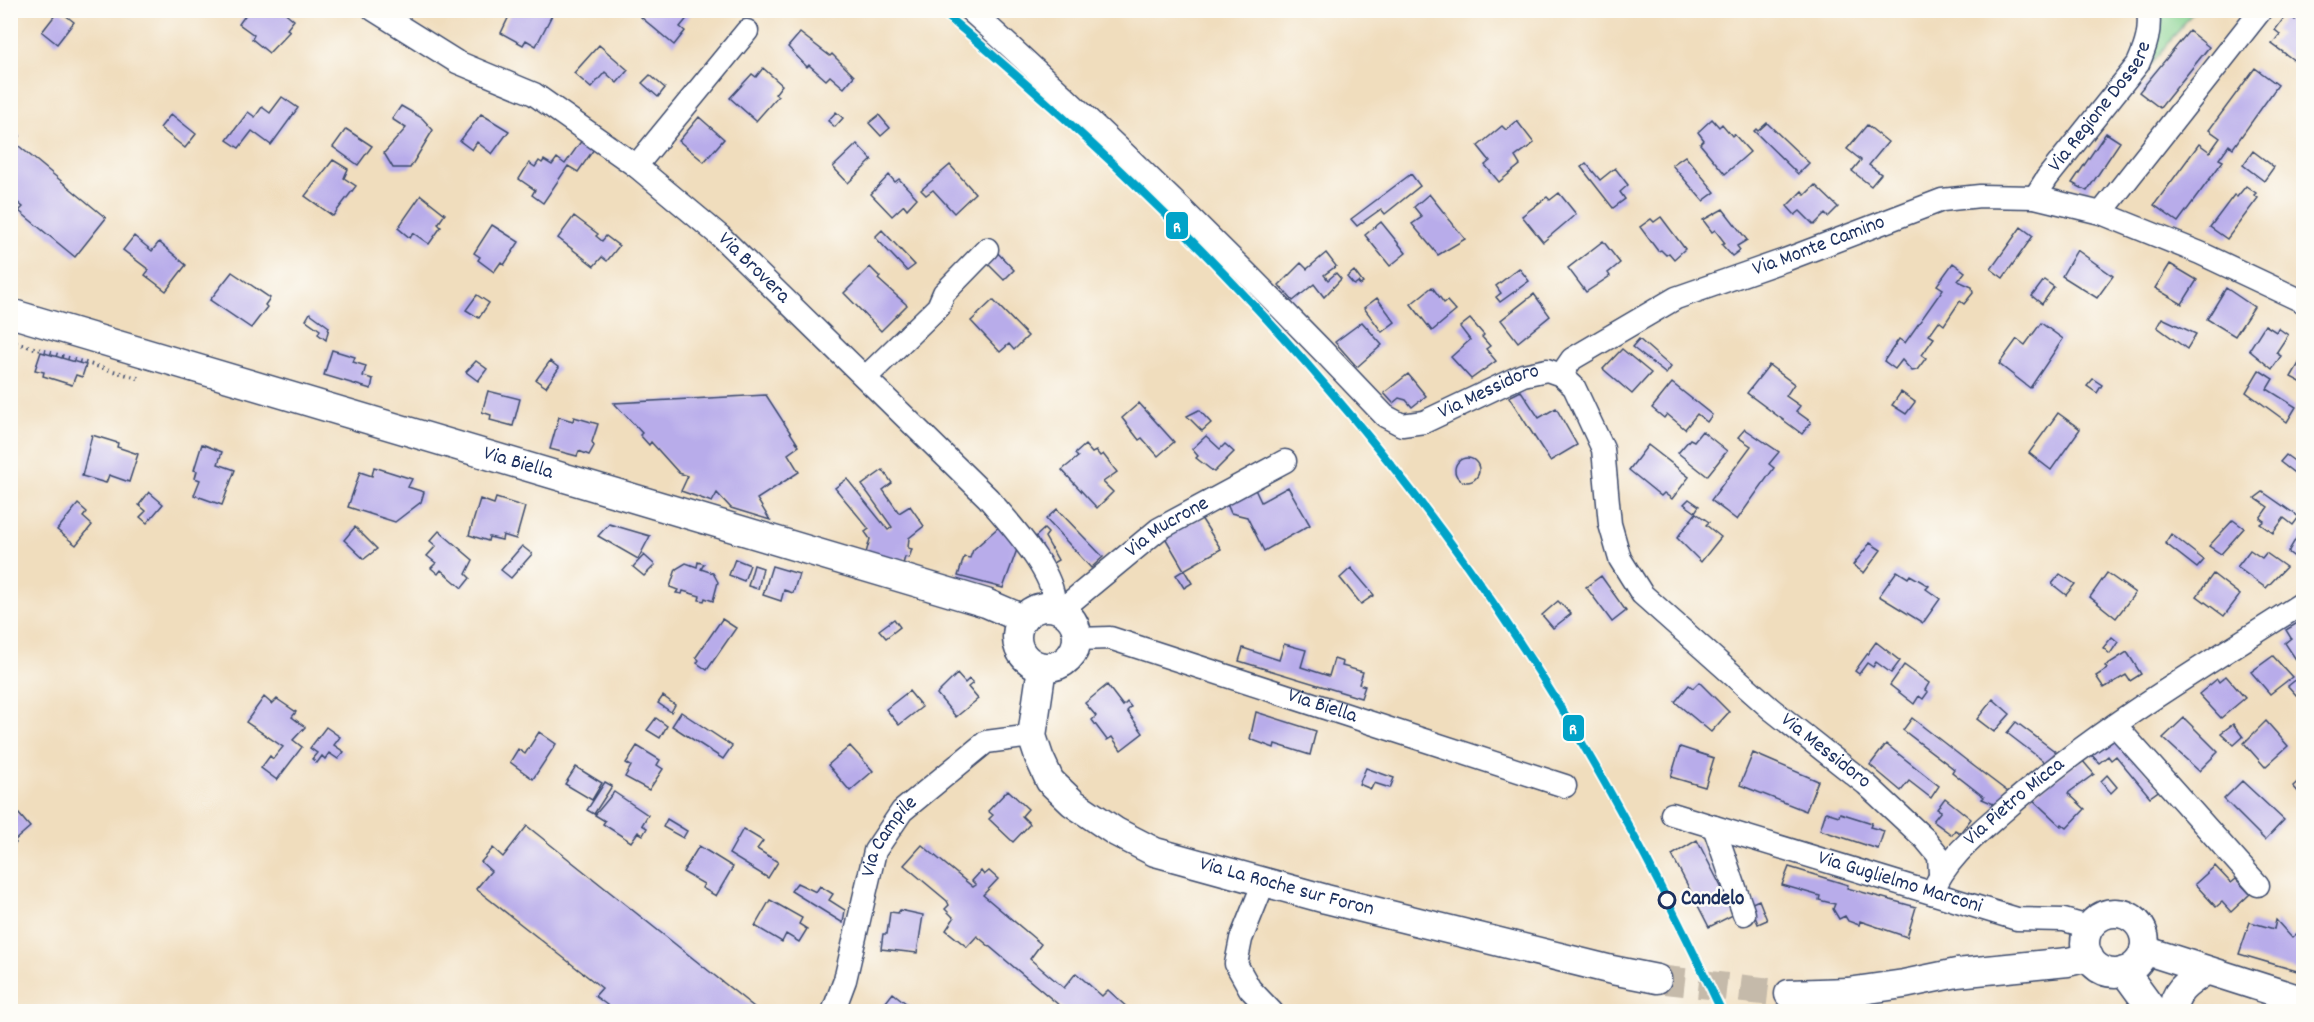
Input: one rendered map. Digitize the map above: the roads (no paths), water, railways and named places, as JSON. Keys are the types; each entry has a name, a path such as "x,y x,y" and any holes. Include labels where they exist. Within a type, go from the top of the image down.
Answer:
{"street":[{"name":"Via Brovera","path":"374,10 457,62 534,94 636,166 720,236 988,498 1021,538 1053,590 1058,609"},
{"name":"Via Messidoro","path":"970,10 1142,170 1301,326 1385,416 1402,425 1424,422 1523,375 1547,370 1561,375 1574,387 1603,449 1610,525 1620,560 1642,594 1771,709 1829,753 1917,831 1939,856 1936,883"},
{"name":"Via Regione Dossere","path":"2035,197 2047,178 2138,64 2146,46 2150,24 2148,10"},
{"path":"2101,213 2261,10"},
{"path":"636,166 747,31"},
{"name":"Via Monte Camino","path":"1561,375 1572,359 1676,298 1785,260 1942,200 1996,195 2035,197 2101,213 2200,253 2304,302"},
{"path":"866,377 938,307 944,292 987,249"},
{"name":"Via Biella","path":"10,313 986,603 1023,619"},
{"name":"Via Mucrone","path":"1058,609 1159,529 1285,461"},
{"name":"Via Pietro Micca","path":"1936,883 1974,837 2027,790 2115,725 2304,603"},
{"path":"1036,609 1058,609 1074,622 1077,639 1070,657 1062,664 1042,667 1034,664 1021,652 1017,636 1023,619 1036,609"},
{"name":"Via Biella","path":"1077,639 1110,638 1565,786"},
{"path":"1032,736 1042,667"},
{"path":"2115,725 2258,885"},
{"name":"Via La Roche sur Foron","path":"1032,736 1050,781 1073,803 1116,832 1155,852 1612,970 1658,979"},
{"name":"Via Campile","path":"833,1011 845,980 875,851 902,811 986,742 1032,736"},
{"name":"Via Guglielmo Marconi","path":"1672,814 1714,827 1936,883 2017,919 2064,920 2089,927"},
{"path":"1714,827 1744,914"},
{"path":"1264,882 1241,939 1236,964 1250,989 1272,1011"},
{"path":"2122,913 2131,917 2143,931 2144,950 2133,967 2124,971 2104,970 2089,957 2086,937 2089,927 2103,915 2122,913"},
{"path":"2144,950 2304,1001"},
{"path":"1789,994 1848,992 1957,973 2068,962 2089,957"},
{"path":"2124,971 2154,1011"},
{"path":"2173,1011 2173,1001 2183,986 2205,971"}],"tunnel":[{"path":"1657,979 1789,994"}],"place":[{"name":"Candelo","path":"1667,900"}]}
